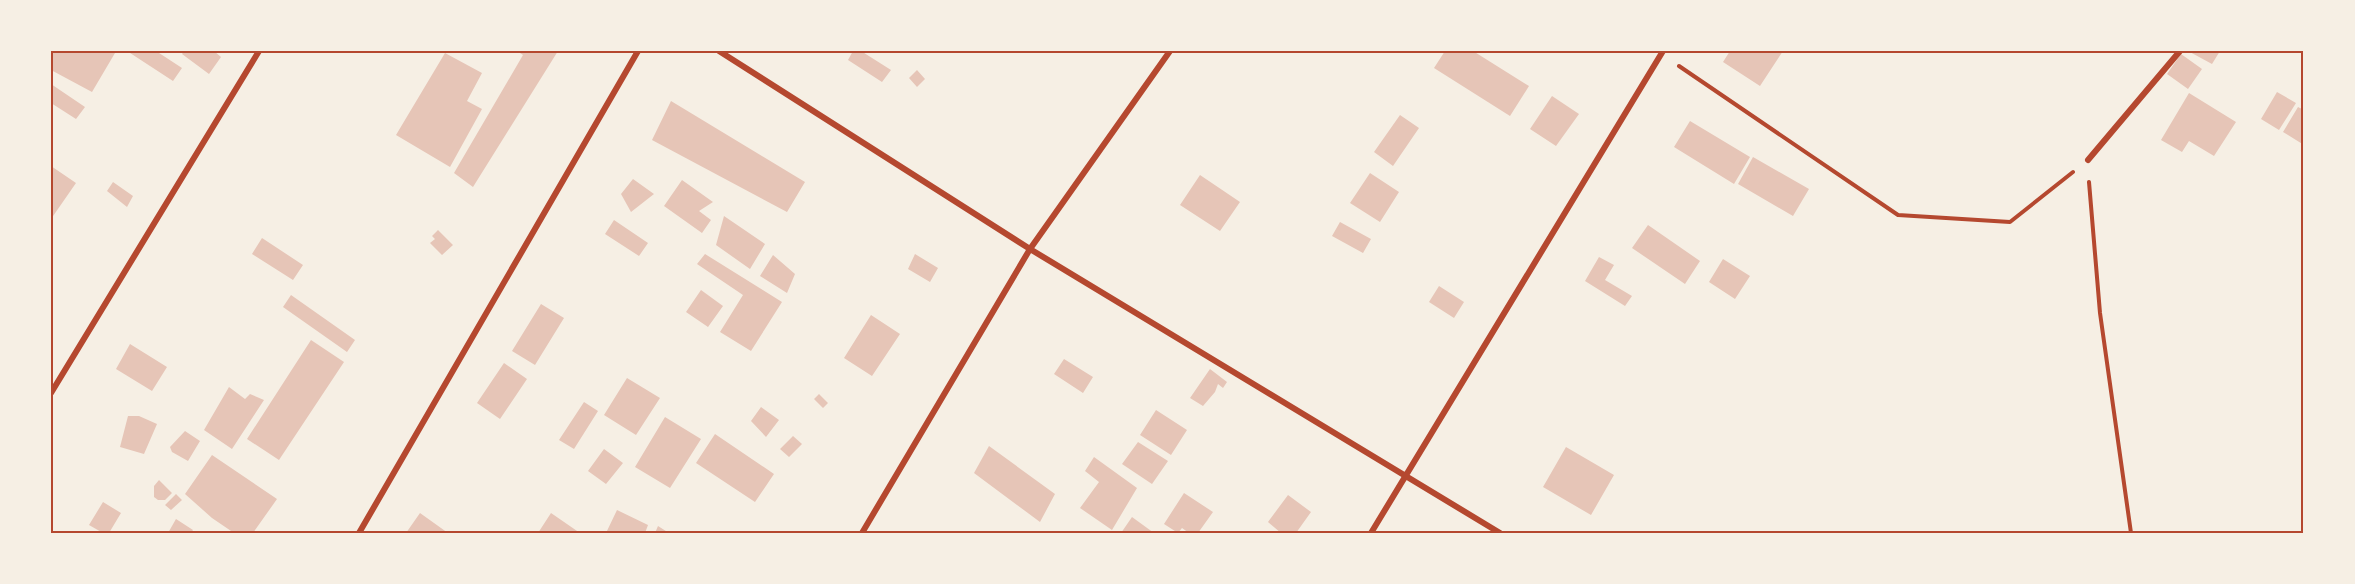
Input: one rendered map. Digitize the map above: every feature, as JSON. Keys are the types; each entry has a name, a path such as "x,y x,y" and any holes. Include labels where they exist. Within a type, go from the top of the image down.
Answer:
{"street":[{"path":"51,393 259,51"},
{"path":"358,533 638,51"},
{"path":"719,51 1030,249 1500,533"},
{"path":"862,533 1030,249 1170,51"},
{"path":"2088,160 2180,51"},
{"path":"1371,533 1660,52"}],"path":[{"path":"1660,52 1898,215 2010,222 2088,160"},
{"path":"2088,160 2100,313 2131,533"}],"building":[{"path":"51,51 112,51 115,53 92,92 51,70"},
{"path":"127,51 156,51 182,68 173,81"},
{"path":"184,51 214,51 221,57 209,74 182,54"},
{"path":"517,51 558,51 473,187 454,173 523,55"},
{"path":"853,51 861,51 891,70 882,82 848,60"},
{"path":"1445,51 1473,51 1529,86 1510,116 1434,68"},
{"path":"1730,51 1783,51 1760,86 1723,62"},
{"path":"2188,51 2220,51 2212,64"},
{"path":"445,53 482,73 467,101 482,109 450,167 396,135"},
{"path":"2181,54 2202,69 2188,89 2167,74"},
{"path":"917,70 925,79 917,87 909,78"},
{"path":"51,84 85,107 76,119 51,103"},
{"path":"2277,92 2296,103 2279,130 2261,119"},
{"path":"2189,93 2236,122 2214,156 2189,141 2182,152 2161,140"},
{"path":"1552,96 1579,114 1556,146 1530,129"},
{"path":"671,101 805,182 787,212 652,140"},
{"path":"2298,107 2304,110 2304,145 2283,132"},
{"path":"1400,115 1419,128 1393,166 1374,152"},
{"path":"1690,121 1750,157 1734,184 1674,147"},
{"path":"1753,157 1809,189 1793,216 1738,184"},
{"path":"51,166 76,183 51,219"},
{"path":"1370,173 1399,192 1380,222 1350,203"},
{"path":"1200,175 1240,202 1220,231 1180,205"},
{"path":"633,179 654,194 631,212 621,194"},
{"path":"682,180 713,202 699,211 711,220 702,233 664,206"},
{"path":"113,182 133,196 127,207 107,191"},
{"path":"724,216 765,244 750,269 716,245"},
{"path":"614,220 648,243 639,256 605,234"},
{"path":"1340,222 1371,239 1363,253 1332,236"},
{"path":"1648,225 1700,261 1685,284 1632,248"},
{"path":"438,230 453,245 442,255 430,243 435,239 432,236"},
{"path":"262,238 303,265 293,280 252,254"},
{"path":"705,254 782,302 751,351 720,332 743,295 697,264"},
{"path":"915,254 938,268 930,282 908,269"},
{"path":"773,255 795,274 787,293 760,276"},
{"path":"1599,257 1614,265 1605,280 1632,296 1625,306 1585,281"},
{"path":"1723,259 1750,276 1735,299 1709,282"},
{"path":"1439,286 1464,302 1454,318 1429,302"},
{"path":"701,290 723,306 708,327 686,312"},
{"path":"291,295 355,340 347,352 283,307"},
{"path":"541,304 564,318 535,365 512,351"},
{"path":"871,315 900,334 872,376 844,358"},
{"path":"311,340 344,362 279,460 247,439"},
{"path":"130,344 167,367 152,391 116,369"},
{"path":"1064,359 1093,377 1083,393 1054,374"},
{"path":"504,363 527,379 500,419 477,403"},
{"path":"1210,369 1227,382 1223,388 1218,384 1215,392 1203,406 1190,398"},
{"path":"627,378 660,398 636,435 604,415"},
{"path":"229,387 245,399 250,394 264,400 232,449 204,430"},
{"path":"819,394 828,403 823,408 814,399"},
{"path":"584,402 598,411 574,449 559,440"},
{"path":"761,407 779,420 766,437 751,421"},
{"path":"1156,410 1187,430 1171,455 1140,435"},
{"path":"128,416 139,416 157,424 144,454 120,447"},
{"path":"665,417 701,439 670,488 635,467"},
{"path":"185,431 200,441 188,461 172,452 170,447"},
{"path":"715,434 774,474 755,502 696,463"},
{"path":"793,436 802,444 789,457 780,449"},
{"path":"1138,442 1168,461 1152,484 1122,464"},
{"path":"989,446 1055,494 1040,522 974,473"},
{"path":"1566,447 1614,475 1591,515 1543,487"},
{"path":"604,449 623,463 606,484 588,471"},
{"path":"212,455 277,499 253,533 234,533 212,518 185,494"},
{"path":"1094,457 1137,488 1112,530 1080,508 1099,482 1085,471"},
{"path":"159,480 172,493 165,500 158,500 154,497 154,486"},
{"path":"1184,493 1213,512 1198,533 1189,533 1182,528 1178,533 1164,524"},
{"path":"176,494 182,500 171,510 165,505"},
{"path":"1288,495 1311,512 1296,533 1281,533 1268,522"},
{"path":"103,502 121,513 109,533 103,533 89,525"},
{"path":"617,510 648,525 645,533 606,533"},
{"path":"420,513 448,533 406,533"},
{"path":"551,513 580,533 538,533"},
{"path":"1132,517 1154,533 1121,533"},
{"path":"176,519 193,530 191,533 168,533"},
{"path":"658,526 669,533 655,533"}]}
